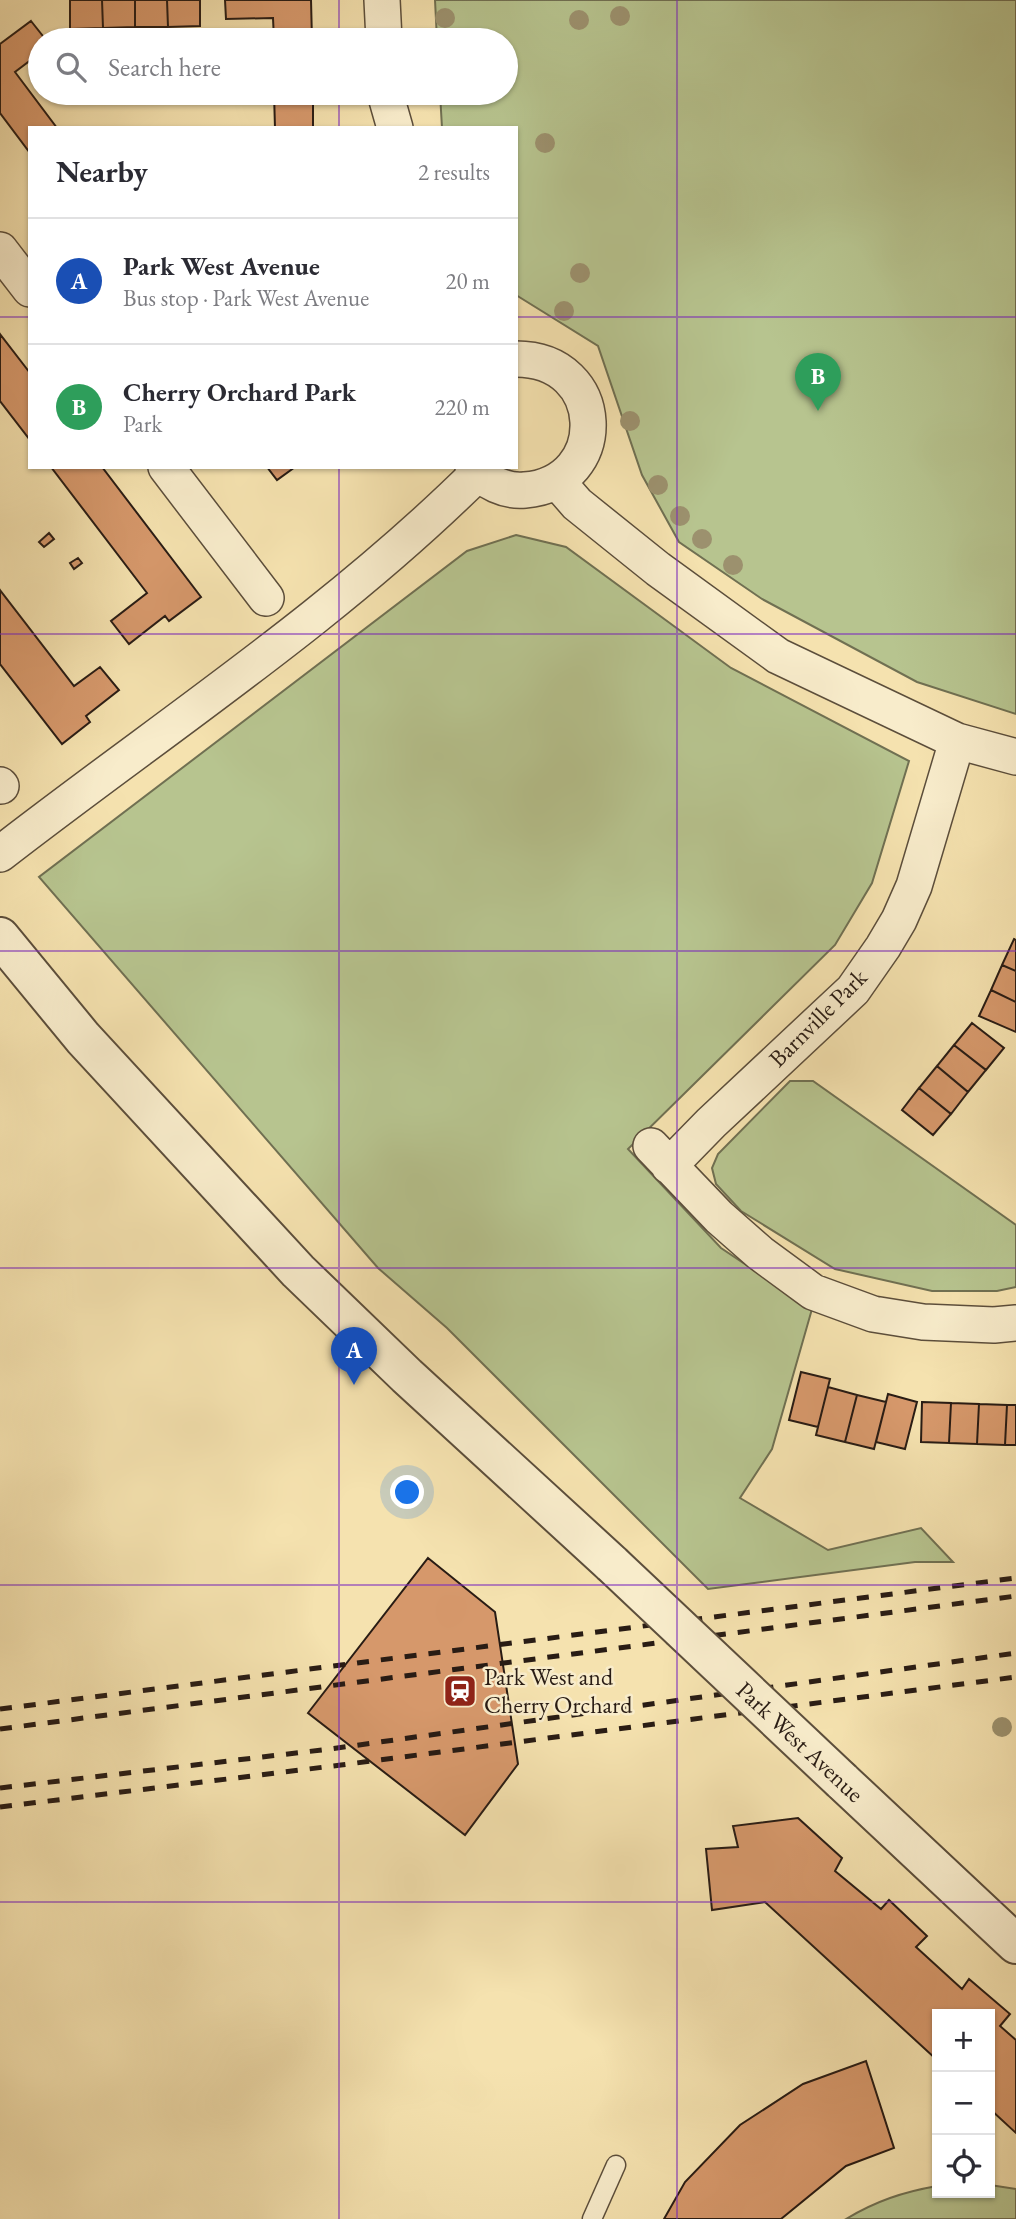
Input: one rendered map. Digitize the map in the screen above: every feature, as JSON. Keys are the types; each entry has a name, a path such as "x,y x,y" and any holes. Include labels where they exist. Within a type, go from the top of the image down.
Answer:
{"street":[{"path":"382,0 383,28"},
{"path":"388,105 394,126"},
{"path":"0,250 28,286"},
{"path":"0,854 293,634 421,528 476,470 496,485 516,491 537,489 557,481 574,466 585,446 589,424 585,401 573,382 555,367 534,359 518,359"},
{"path":"168,469 266,598"},
{"path":"557,481 577,504 658,569 778,656 957,741 1016,757"},
{"name":"Barnville Park","path":"957,741 914,886 899,920 853,990 711,1123 660,1156 719,1217 760,1253 813,1292 873,1314 923,1322 994,1325 1016,1323"},
{"name":"Park West Avenue","path":"0,937 83,1038 298,1271 1016,1944"}],"lane":[{"path":"592,2219 616,2165"}],"green space":[{"path":"435,0 1016,0 1016,714 917,682 762,599 679,542 642,475 598,346 518,296 518,126 442,126 441,105 518,105 518,28 436,28"},
{"path":"516,535 566,547 731,668 909,761 872,883 835,945 628,1149 721,1248 812,1309 772,1449 740,1498 828,1550 921,1528 953,1562 915,1562 708,1589 447,1328 378,1268 39,877 467,551"},
{"path":"790,1081 813,1081 1016,1225 1016,1287 997,1291 932,1291 835,1269 741,1211 716,1184 712,1168 718,1154"},
{"path":"995,2186 1016,2189 1016,2219 846,2219 879,2202 932,2187 932,2198 995,2198"}],"building":[{"path":"70,0 102,0 103,28 70,28"},
{"path":"102,0 135,0 135,27 103,28"},
{"path":"135,0 167,0 168,27 135,27"},
{"path":"167,0 200,0 200,26 168,27"},
{"path":"225,0 311,0 312,28 273,28 273,18 226,19"},
{"path":"31,21 37,28 28,28 28,62 15,72 28,89 28,105 40,105 56,126 28,126 28,150 0,113 0,44"},
{"path":"274,105 313,105 313,126 275,126"},
{"path":"0,334 28,370 28,437 0,401"},
{"path":"53,469 104,469 201,597 169,621 165,616 129,644 111,621 147,593"},
{"path":"269,469 292,469 277,480"},
{"path":"49,533 54,539 44,547 39,542"},
{"path":"78,558 82,563 74,569 70,563"},
{"path":"0,590 74,686 100,667 119,690 86,716 90,722 62,744 0,664"},
{"path":"1014,939 1016,940 1016,971 1002,965"},
{"path":"1002,965 1016,971 1016,1002 991,990"},
{"path":"991,990 1016,1002 1016,1032 979,1016"},
{"path":"972,1023 1004,1048 986,1070 954,1045"},
{"path":"954,1045 986,1070 968,1092 937,1066"},
{"path":"937,1066 968,1092 951,1114 919,1088"},
{"path":"919,1088 951,1114 933,1135 902,1110"},
{"path":"801,1372 830,1379 818,1427 789,1420"},
{"path":"828,1387 857,1395 845,1442 816,1435"},
{"path":"888,1394 917,1402 905,1449 876,1442"},
{"path":"857,1395 886,1402 874,1449 845,1442"},
{"path":"922,1402 951,1403 949,1443 921,1442"},
{"path":"951,1403 979,1404 977,1444 949,1443"},
{"path":"979,1404 1007,1405 1005,1445 977,1444"},
{"path":"1007,1405 1016,1405 1016,1445 1005,1445"},
{"path":"428,1558 495,1612 518,1764 465,1835 308,1713"},
{"path":"798,1818 842,1858 835,1871 881,1909 889,1900 927,1936 916,1947 962,1989 969,1979 1010,2014 1000,2026 1016,2040 1016,2133 995,2114 995,2009 932,2009 932,2055 765,1902 712,1910 706,1849 738,1847 733,1826"},
{"path":"866,2061 894,2148 846,2166 781,2219 664,2219 685,2182 740,2125 803,2084"}],"railway":[{"path":"0,1709 1016,1578"},
{"path":"0,1729 1016,1596"},
{"path":"0,1788 330,1749 1016,1653"},
{"path":"0,1807 1016,1677"}],"place":[{"name":"Cherry Orchard Park","path":"818,411"},
{"name":"Park West Avenue","path":"354,1385"},
{"name":"Park West and Cherry Orchard","path":"460,1691"}]}
